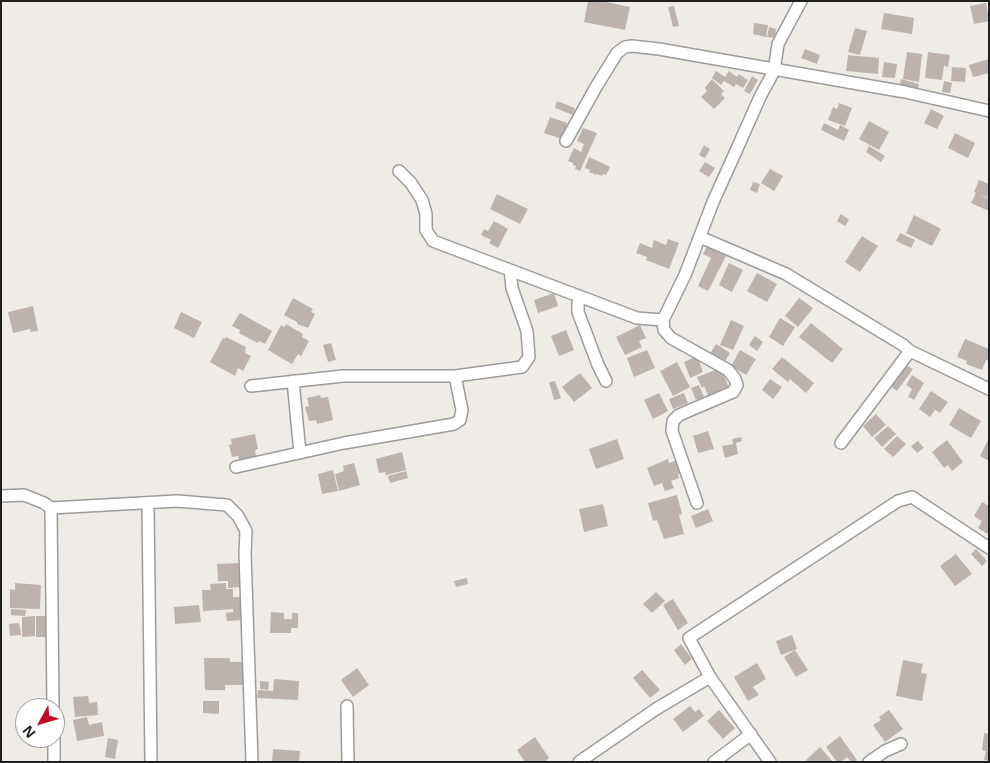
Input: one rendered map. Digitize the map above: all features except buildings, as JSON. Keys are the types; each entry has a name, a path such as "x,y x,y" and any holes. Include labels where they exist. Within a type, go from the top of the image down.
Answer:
{"street":[{"path":"697,503 672,431 673,421 679,415 733,392 737,385 728,370 671,338 664,330 664,320 685,275 732,160 760,97 774,71 778,44 801,1"},
{"path":"566,141 617,53 632,46 659,49 774,71 904,92 989,111"},
{"path":"399,171 411,183 422,200 426,214 426,230 432,241 637,318 664,320"},
{"path":"700,237 786,274 910,351 989,390"},
{"path":"251,386 343,376 455,376 522,367 529,357 527,331 512,288 510,270"},
{"path":"581,297 578,303 578,312 606,381"},
{"path":"841,443 910,351"},
{"path":"236,468 344,443 454,424 460,420 462,410 455,376"},
{"path":"293,382 300,453"},
{"path":"1,496 24,495 51,508 177,501 228,505 238,516 246,530 245,553 252,762"},
{"path":"770,762 710,677 688,638 898,501 912,497 989,548"},
{"path":"148,503 151,762"},
{"path":"51,508 53,698"},
{"path":"579,762 656,709 710,677"},
{"path":"347,706 348,762"},
{"path":"714,762 751,734"},
{"path":"869,762 885,751 901,744"},
{"path":"54,748 54,762"}]}
